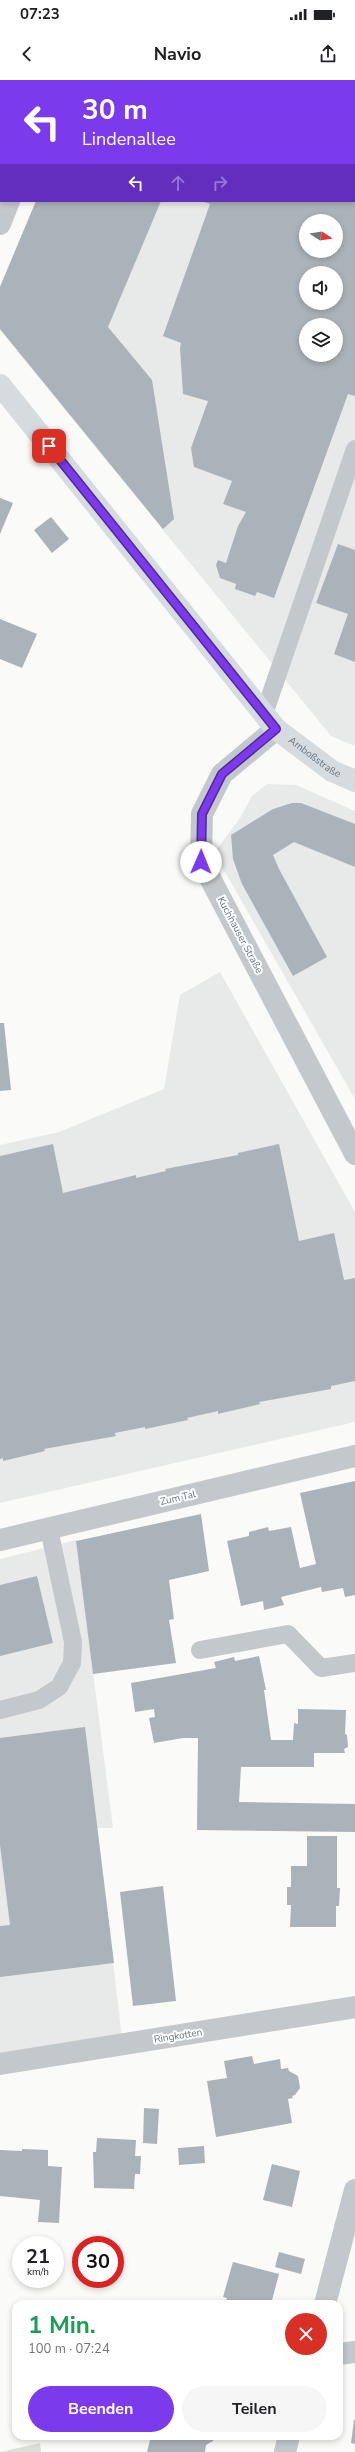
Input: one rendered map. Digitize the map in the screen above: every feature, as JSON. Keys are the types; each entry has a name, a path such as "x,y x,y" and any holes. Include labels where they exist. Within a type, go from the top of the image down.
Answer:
{"street":[{"path":"0,224 9,202"},
{"name":"Amboßstraße","path":"0,385 270,721 332,771 355,781"},
{"name":"Kuchhauser Straße","path":"270,721 222,774 202,814 201,862 355,1154"},
{"name":"Zum Tal","path":"0,1540 355,1456"},
{"name":"Ringkotten","path":"0,2064 355,2007"},
{"path":"326,2300 355,2190"},
{"path":"343,2354 355,2352"},
{"path":"285,2452 288,2440"}],"lane":[{"path":"270,721 355,449"},
{"path":"0,1710 39,1700 59,1687 72,1663 73,1642 49,1529"},
{"path":"200,1650 288,1634 321,1668 355,1663"}],"shaded area":[{"path":"36,202 355,202 355,746 331,736 0,330 0,286"},
{"path":"267,784 296,785 355,811 355,1099 214,853 240,818 252,796"},
{"path":"220,972 355,1212 355,1422 0,1503 0,1145 59,1132 164,1089 180,995"},
{"path":"76,1540 113,1828 97,1828 122,2038 0,2062 0,1559"},
{"path":"40,2443 41,2452 1,2452"}],"building":[{"path":"36,202 161,202 108,327 152,380 174,519 163,529 0,329 0,287"},
{"path":"205,202 355,202 355,396 348,394 274,598 257,592 255,596 235,589 236,584 220,578 216,565 218,560 226,563 238,526 246,512 223,504 232,481 194,467 191,448 208,401 183,394 181,343 163,336 210,204"},
{"path":"0,498 13,503 0,534"},
{"path":"51,517 69,539 52,553 34,530"},
{"path":"338,544 355,550 355,662 334,654 348,614 316,603"},
{"path":"0,619 37,634 22,668 0,659"},
{"path":"292,803 301,803 355,824 355,867 294,842 273,855 279,869 327,957 293,976 242,884 233,859 231,835 273,809"},
{"path":"0,1023 4,1023 11,1090 0,1091"},
{"path":"53,1144 63,1193 136,1175 136,1178 166,1171 165,1169 238,1155 238,1153 279,1144 299,1241 334,1233 344,1280 355,1278 355,1381 331,1386 331,1389 259,1402 260,1404 218,1414 218,1411 187,1418 188,1420 145,1429 145,1427 115,1433 116,1436 44,1449 45,1451 3,1461 3,1458 0,1459 0,1156"},
{"path":"355,1481 355,1595 345,1597 343,1588 322,1592 321,1587 281,1597 284,1605 264,1610 263,1601 241,1606 227,1541 249,1536 249,1532 268,1527 269,1531 291,1527 300,1568 316,1564 300,1493"},
{"path":"201,1514 209,1571 169,1580 174,1619 169,1620 176,1663 93,1674 76,1541"},
{"path":"37,1576 53,1643 0,1656 0,1585"},
{"path":"259,1656 266,1690 264,1690 271,1740 293,1740 294,1723 298,1724 298,1709 346,1710 345,1734 347,1735 348,1747 344,1749 345,1753 314,1753 314,1767 241,1767 239,1802 355,1804 355,1832 197,1830 198,1738 183,1738 154,1743 149,1718 155,1717 154,1709 135,1712 131,1683 216,1668 214,1662 234,1657 235,1661"},
{"path":"85,1727 114,1963 0,1977 0,1926 10,1925 0,1845 0,1738"},
{"path":"307,1836 337,1836 337,1888 340,1888 339,1906 336,1906 336,1927 290,1927 291,1905 287,1905 287,1887 291,1887 291,1866 307,1866"},
{"path":"163,1886 176,2001 133,2006 120,1892"},
{"path":"252,2056 254,2064 280,2059 281,2069 288,2068 289,2071 298,2076 300,2088 295,2095 292,2096 293,2098 288,2099 292,2123 216,2137 207,2081 227,2078 224,2061"},
{"path":"144,2108 159,2109 157,2144 143,2143"},
{"path":"97,2138 136,2140 135,2156 141,2156 140,2174 135,2174 134,2189 94,2188 93,2152 96,2152"},
{"path":"204,2146 205,2163 179,2165 178,2148"},
{"path":"22,2149 48,2150 48,2166 62,2167 59,2223 38,2222 40,2200 0,2196 0,2150 22,2151"},
{"path":"272,2164 300,2171 292,2207 263,2200"},
{"path":"279,2252 305,2259 301,2274 275,2267"},
{"path":"233,2262 279,2274 272,2300 226,2300 227,2298 223,2297"},
{"path":"355,2420 355,2444 351,2443"},
{"path":"150,2440 213,2440 206,2445 205,2452 147,2452"}],"route":[{"path":"49,446 276,729 222,774 202,814 201,862"}]}
